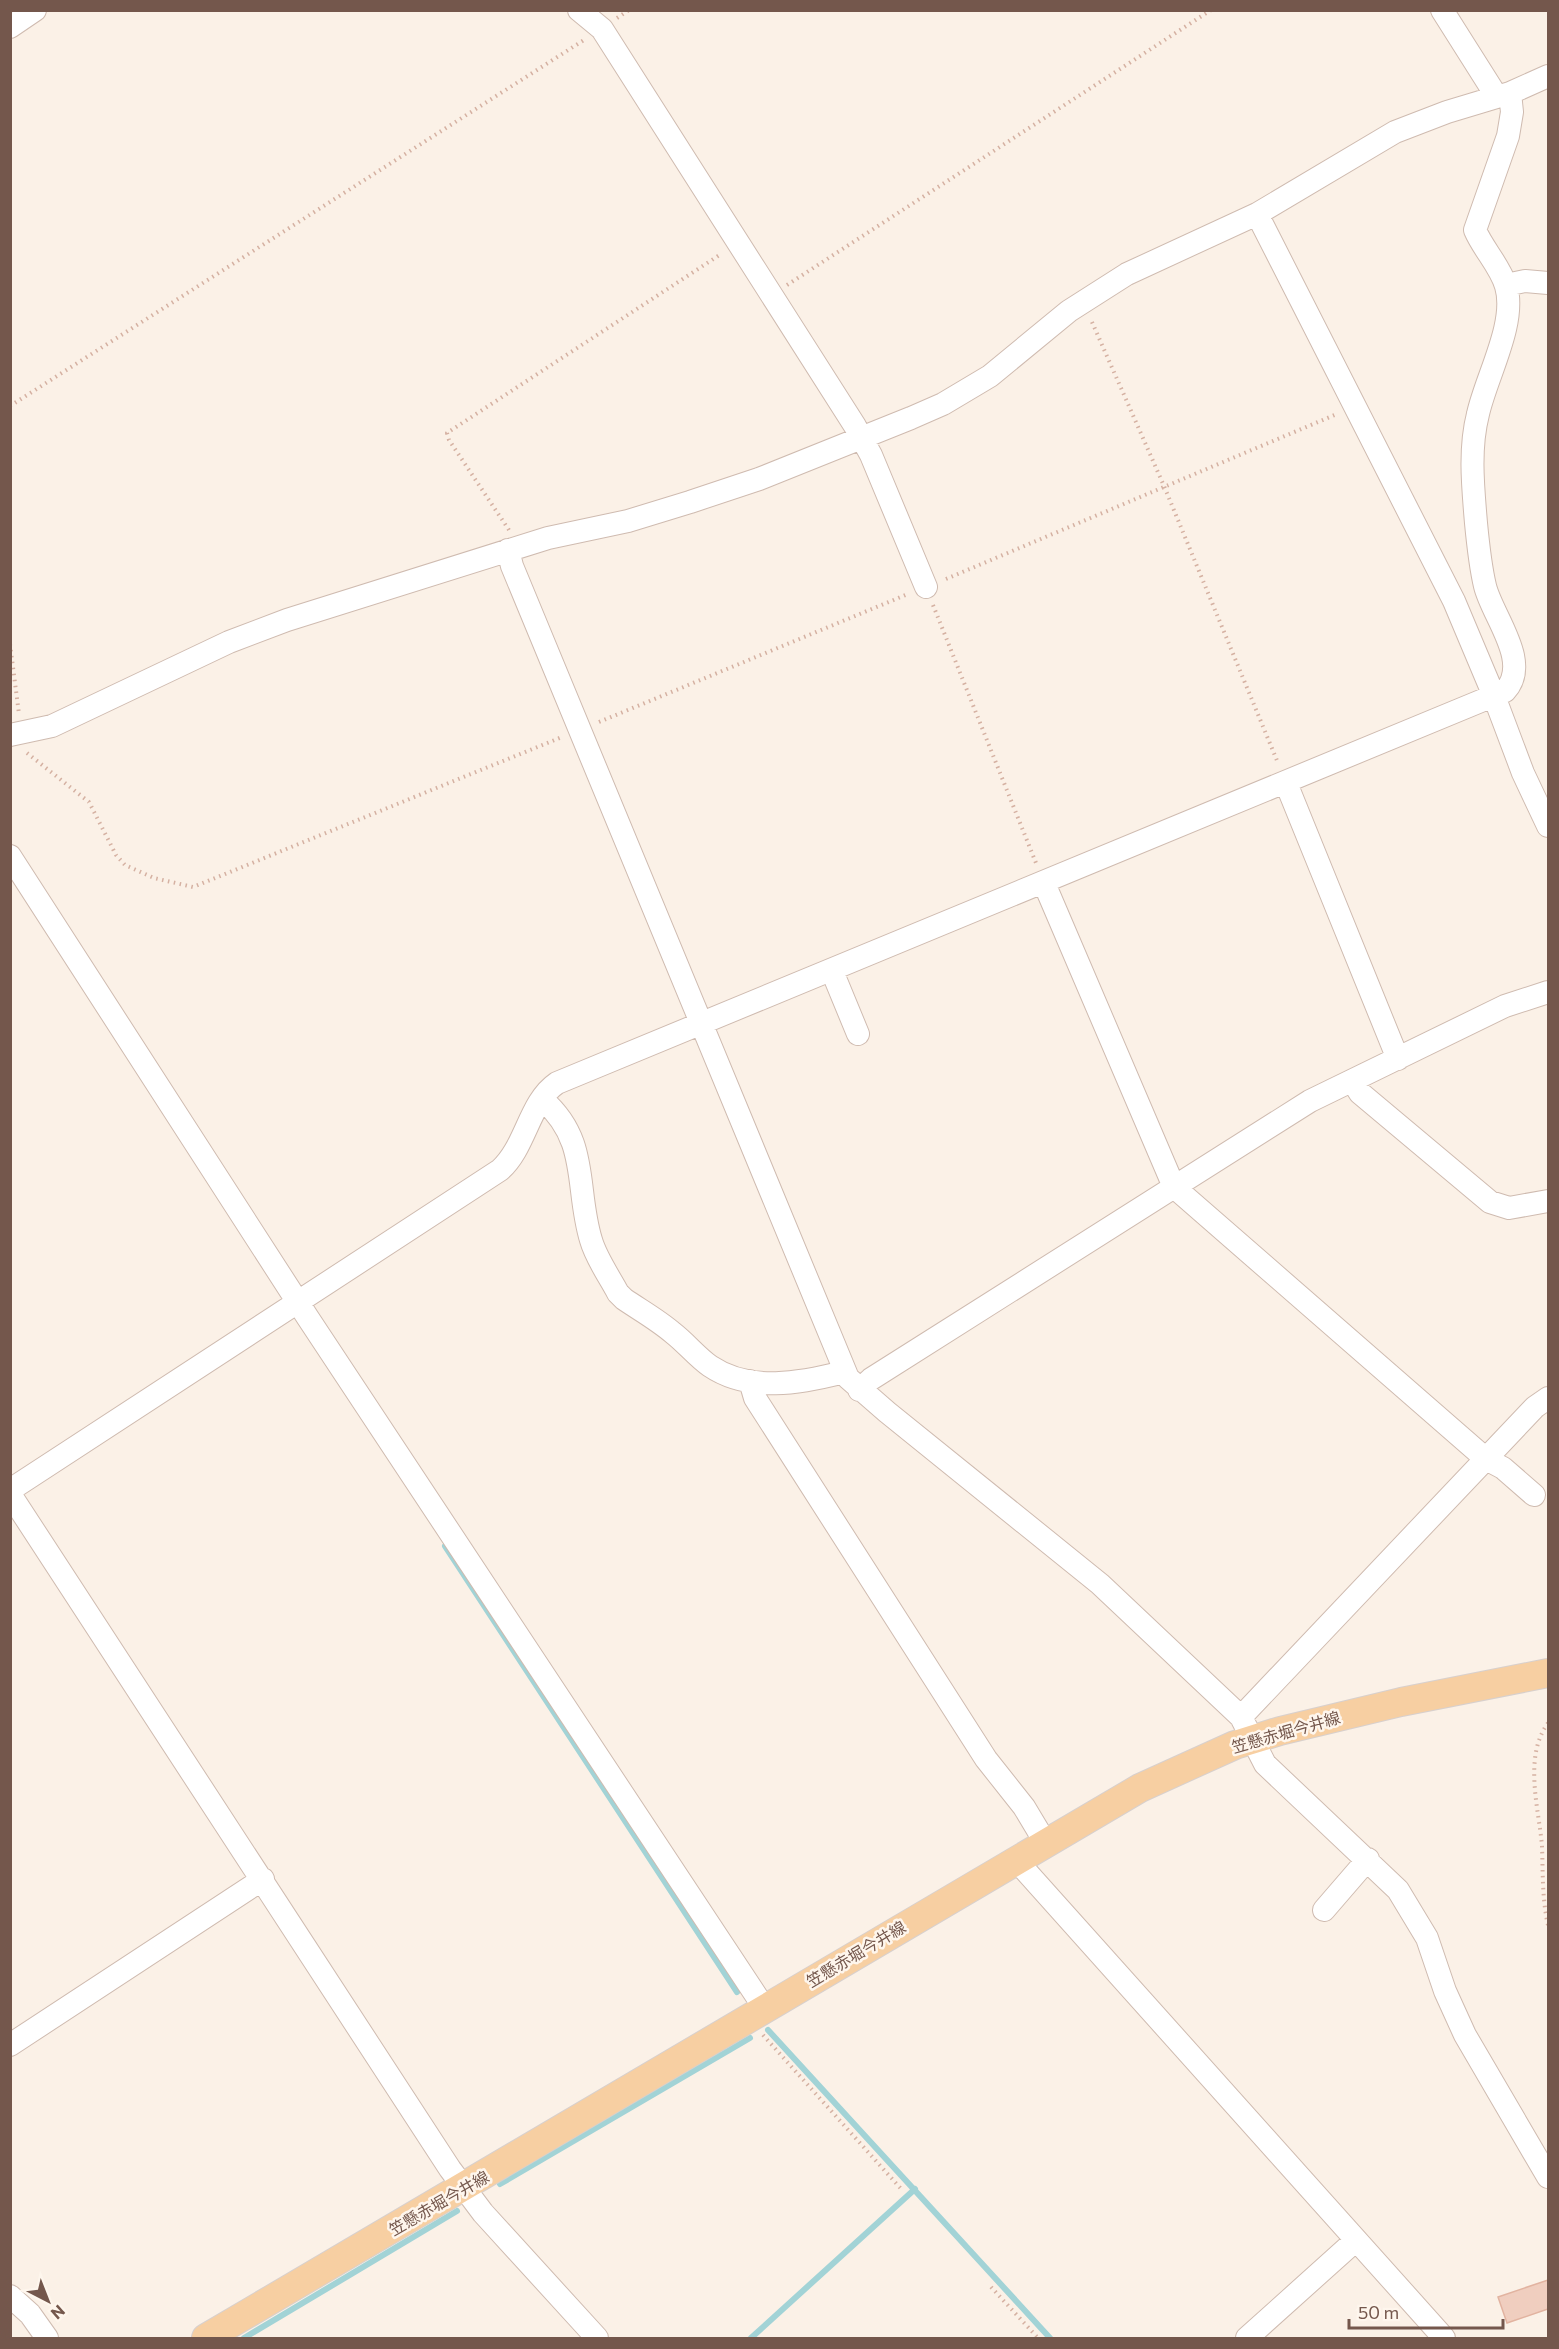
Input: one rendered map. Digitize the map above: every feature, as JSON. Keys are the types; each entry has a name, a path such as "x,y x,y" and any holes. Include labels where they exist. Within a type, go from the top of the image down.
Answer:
{"main road":[{"name":"笠懸赤堀今井線","path":"206,2338 464,2188 1015,1859 1247,1728 1401,1702 1548,1673"}],"street":[{"path":"10,27 35,10"},
{"path":"579,10 602,29 862,439 926,587"},
{"path":"597,2338 464,2188 10,1492 500,1170 512,1157 543,1100 557,1083 1286,783 1494,696 1510,686 1514,664 1483,577 1476,525 1473,454 1478,414 1507,315 1506,285 1475,230 1508,136 1512,112 1503,95 1442,10"},
{"path":"15,734 52,726 240,638 354,598 548,538 628,521 690,502 759,479 862,439 943,404 1012,360 1082,302 1137,269 1257,214 1395,132 1503,95 1548,76"},
{"path":"1257,214 1454,601 1494,696 1522,773 1548,826"},
{"path":"1506,285 1525,281 1548,283"},
{"path":"512,549 578,730 844,1372 859,1390 1100,1584 1247,1728 1265,1764 1368,1859 1398,1890 1417,1917 1427,1938 1445,1991 1465,2035 1548,2177"},
{"path":"1286,783 1398,1059"},
{"path":"10,856 757,2013"},
{"path":"1044,883 1174,1187 1486,1459 1503,1468 1534,1495"},
{"path":"832,971 858,1034"},
{"path":"859,1390 870,1379 1302,1106 1505,1006 1548,992"},
{"path":"1353,1082 1360,1093 1490,1202 1509,1208 1548,1201"},
{"path":"543,1100 555,1110 577,1150 591,1240 618,1293 672,1332 711,1366 750,1382 790,1383 844,1372"},
{"path":"750,1382 754,1398 907,1637 991,1766 1024,1807 1045,1842"},
{"path":"1247,1728 1486,1459 1534,1407 1548,1398"},
{"path":"1015,1859 1444,2338"},
{"path":"1324,1910 1368,1859"},
{"path":"10,2045 263,1879"},
{"path":"1247,2338 1356,2240"},
{"path":"10,2296 30,2314 46,2338"}],"path":[{"path":"772,295 1211,10"},
{"path":"10,406 602,29"},
{"path":"512,549 509,530 449,440 447,433 738,243"},
{"path":"1082,302 1164,486 1286,783"},
{"path":"10,644 15,734 31,759 89,802 116,855 125,865 154,879 193,887 926,587 1355,405"},
{"path":"926,587 1044,883"},
{"path":"1548,1723 1541,1740 1534,1782 1542,1846 1544,1907 1548,1925"},
{"path":"757,2013 754,2026 903,2191"},
{"path":"991,2287 1038,2338"}],"building":[{"path":"1548,2280 1548,2309 1507,2323 1498,2297"}],"waterway":[{"path":"445,1546 737,1992"},
{"path":"768,2030 1050,2338"},
{"path":"500,2184 750,2038"},
{"path":"751,2338 915,2189"},
{"path":"244,2338 457,2211"}]}
